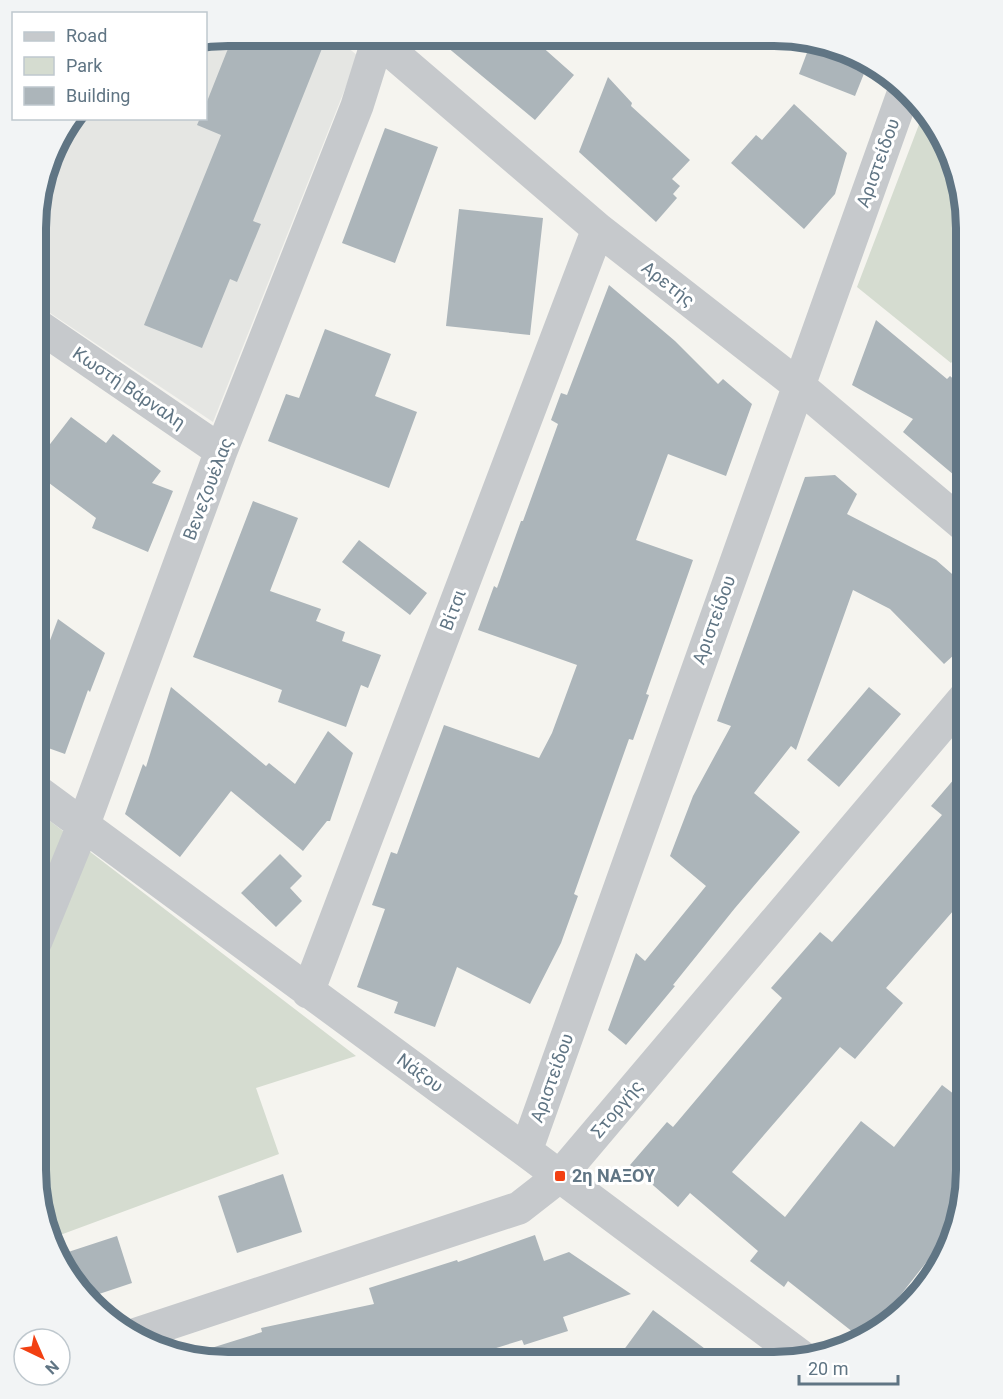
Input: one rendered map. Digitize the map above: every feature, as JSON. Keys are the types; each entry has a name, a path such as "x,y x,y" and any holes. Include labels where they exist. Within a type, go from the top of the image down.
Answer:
{"street":[{"name":"Βενεζουέλας","path":"46,916 82,826 221,451 357,106 374,46"},
{"name":"Αρετής","path":"385,46 598,229 798,385 956,519"},
{"name":"Αριστείδου","path":"526,1151 901,98"},
{"name":"Βίτσι","path":"308,992 598,229"},
{"name":"Κωστή Βάρναλη","path":"46,331 221,451"},
{"name":"Στοργής","path":"144,1331 519,1208 560,1176 956,708"},
{"name":"Νάξου","path":"46,798 794,1351"}],"shaded area":[{"path":"346,46 358,56 213,422 46,310 46,228 48,205 56,170 71,137 83,120 207,120 207,48"}],"green space":[{"path":"921,120 938,148 947,170 955,205 956,357 951,363 857,287"},
{"path":"46,818 356,1056 256,1088 279,1154 59,1236 50,1206 46,1170"}],"building":[{"path":"229,46 323,46 253,221 261,224 237,282 230,279 202,348 144,325 221,135 197,125 199,120 207,120 207,101"},
{"path":"446,46 541,46 574,75 535,120"},
{"path":"808,50 844,60 865,71 855,96 799,74"},
{"path":"608,77 632,103 631,106 690,160 672,179 680,186 673,194 677,198 656,222 579,152"},
{"path":"794,104 847,153 835,194 804,229 731,163 756,135 762,140"},
{"path":"385,128 438,147 395,263 342,243"},
{"path":"459,209 543,218 530,335 446,326"},
{"path":"609,285 675,341 718,384 723,379 752,404 726,476 668,454 636,540 693,560 646,694 649,695 633,740 629,739 574,894 578,896 561,943 530,1004 457,967 435,1027 394,1013 398,1002 357,987 385,909 372,905 391,852 397,854 444,725 539,758 552,733 577,665 478,630 494,586 497,588 558,424 551,420 561,393 567,395"},
{"path":"876,320 947,379 950,376 956,381 956,477 903,432 913,419 852,385"},
{"path":"325,329 391,354 375,396 417,412 389,488 268,441 286,394 299,398"},
{"path":"71,417 106,443 113,434 161,471 152,483 173,491 148,552 92,528 96,518 46,481 46,449"},
{"path":"835,475 857,494 847,514 936,560 956,577 956,653 944,664 890,609 853,590 796,750 791,746 754,793 800,832 735,908 626,1045 608,1030 636,953 645,961 706,886 670,856 693,796 731,726 717,721 805,477"},
{"path":"253,501 298,518 270,591 321,609 316,621 345,632 342,641 381,655 368,688 361,685 346,727 278,702 282,690 193,657"},
{"path":"359,540 427,593 410,615 342,562"},
{"path":"58,619 105,653 90,692 88,690 65,754 46,747 46,651"},
{"path":"171,687 266,766 269,763 295,784 328,731 353,753 330,821 327,821 303,851 231,791 180,857 125,814 143,764 146,767"},
{"path":"869,687 901,714 839,787 807,760"},
{"path":"956,777 956,908 886,988 903,1003 855,1059 840,1047 732,1172 785,1217 861,1121 894,1147 942,1085 956,1096 956,1182 953,1206 941,1243 885,1315 855,1334 788,1281 784,1287 750,1261 758,1251 690,1193 678,1207 630,1165 667,1122 673,1127 782,998 771,988 820,932 832,942 942,815 931,806"},
{"path":"280,854 302,876 290,888 302,901 276,927 241,893"},
{"path":"283,1174 302,1232 237,1253 218,1196"},
{"path":"535,1235 544,1261 569,1252 631,1294 563,1317 568,1331 524,1345 522,1340 483,1352 203,1351 262,1332 261,1328 374,1304 369,1288 457,1260 458,1262"},
{"path":"117,1236 132,1283 96,1295 77,1272 66,1253"},
{"path":"653,1310 709,1352 624,1352"}],"place":[{"name":"2η ΝΑΞΟΥ","path":"560,1176"}]}
